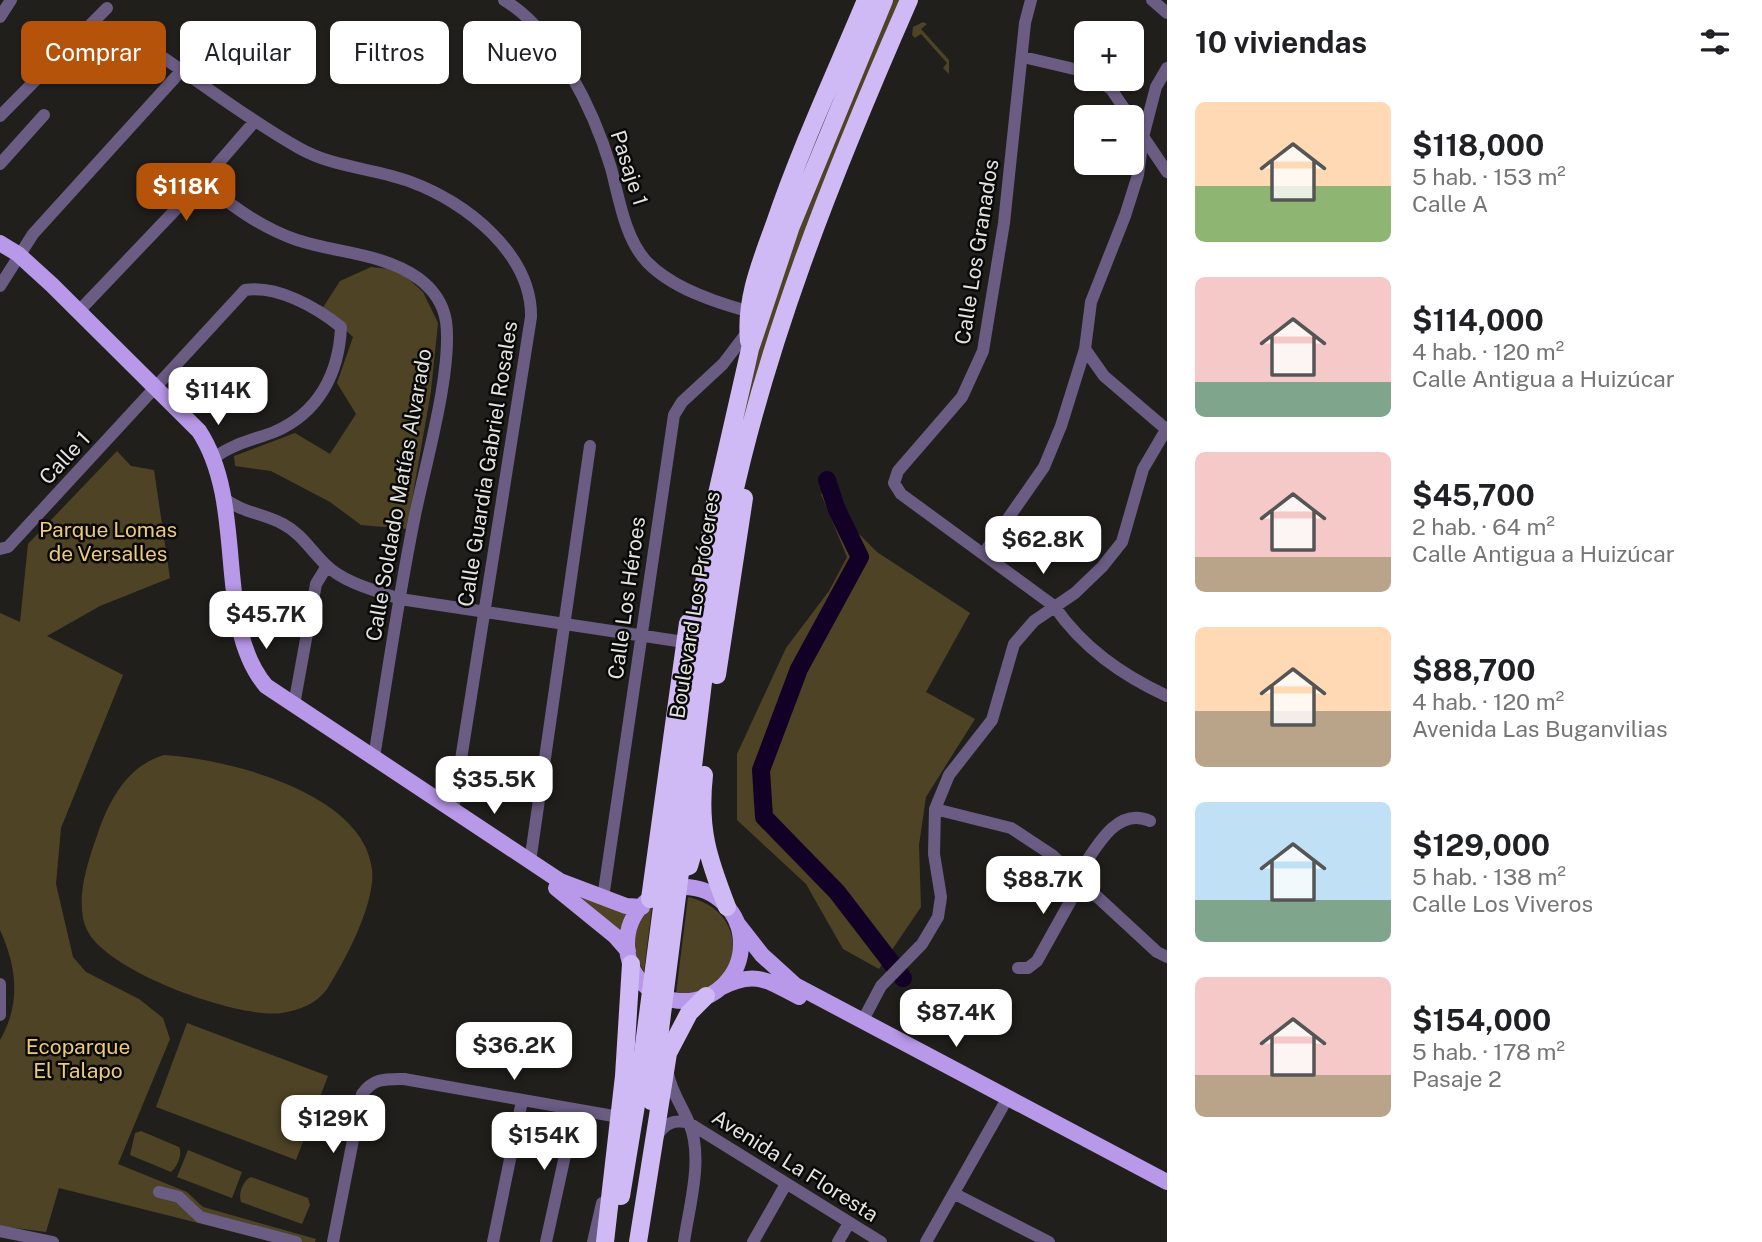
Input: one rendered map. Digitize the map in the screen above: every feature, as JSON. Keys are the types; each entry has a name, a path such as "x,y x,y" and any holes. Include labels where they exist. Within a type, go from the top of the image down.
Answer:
{"highway":[{"path":"750,349 747,312 796,161 866,0"},
{"name":"Boulevard Los Próceres","path":"687,824 714,507 750,349 796,215 884,0"},
{"name":"Boulevard Los Próceres","path":"629,1242 644,1100 687,824 722,603 762,393 849,141 909,0"},
{"path":"646,903 684,642 703,541 714,507"},
{"path":"656,846 659,860 664,865 677,870 684,869 693,860 687,824"},
{"path":"687,824 710,866 727,907"},
{"path":"605,1242 627,1039 630,958"},
{"path":"667,1060 689,1013 713,992"},
{"path":"627,1039 635,1018 646,1010 653,1009 664,1016 667,1023 667,1060 639,1242"},
{"name":"Boulevard Los Próceres","path":"614,1242 644,1100"}],"main road":[{"path":"0,243 18,254 199,431 215,450 228,524 242,638 248,657 266,686 530,862 572,887 632,907 646,903 669,889 690,887 711,894 727,907 737,923 787,978 1167,1182"},
{"path":"188,423 215,492 236,643 252,681 271,699 565,894 615,936 646,986 680,1001 713,992 743,978 765,979 1167,1193"},
{"path":"630,958 632,923 646,903"},
{"path":"713,992 738,962 741,939 737,923"}],"street":[{"path":"0,17 11,0"},
{"name":"Pasaje 1","path":"504,0 520,10 547,38 582,98 607,157 627,223 646,261 673,282 747,312"},
{"name":"Calle Los Granados","path":"984,553 901,494 894,483 898,471 962,397 983,351 993,302 1031,0"},
{"path":"1152,0 1167,12"},
{"path":"0,116 107,8"},
{"path":"1023,57 1074,69"},
{"path":"1144,133 1156,87 1167,68"},
{"path":"0,286 33,234 180,72"},
{"name":"Calle Guardia Gabriel Rosales","path":"202,84 301,149 326,160 411,182 440,196 479,222 502,244 524,281 531,317 453,810"},
{"path":"0,164 44,115"},
{"path":"78,312 202,182 255,121"},
{"path":"1144,138 1167,173"},
{"path":"1137,175 1091,302 1080,369 1044,467 984,553 1054,606 1070,629 1127,677 1167,696"},
{"name":"Calle Soldado Matías Alvarado","path":"202,182 237,209 273,230 296,240 374,258 406,270 439,298 446,323 440,393 400,599 374,757"},
{"path":"156,389 245,290 264,287 322,312 341,327 340,356 330,384 301,416 276,431 215,450"},
{"name":"Calle Los Héroes","path":"603,898 674,415 682,402 723,363 748,331"},
{"path":"863,1020 881,986 927,938 938,917 942,897 934,854 935,809 948,775 992,720 1014,643 1034,621 1084,584 1122,542 1143,468 1167,429 1126,397 1085,349"},
{"path":"1080,369 1096,365"},
{"name":"Calle 1","path":"0,549 8,547 156,389"},
{"path":"530,862 590,446"},
{"path":"224,498 234,506 294,531 327,566 368,588 400,599 684,642"},
{"path":"228,524 257,515"},
{"path":"294,705 316,584 327,566"},
{"path":"935,809 1011,828 1052,855 1157,952 1167,957"},
{"path":"1018,968 1028,968 1037,961 1101,839 1120,821 1130,817 1150,821"},
{"path":"0,984 0,1015"},
{"name":"Avenida La Floresta","path":"667,1060 674,1094 689,1123"},
{"path":"333,1242 362,1094 369,1084 380,1079 404,1079 619,1116"},
{"path":"493,1242 522,1101"},
{"path":"926,1242 1003,1106"},
{"path":"546,1242 575,1110"},
{"name":"Avenida La Floresta","path":"657,1136 668,1123 676,1120 689,1123 881,1242"},
{"path":"684,1242 695,1150 689,1123"},
{"path":"593,1242 615,1145"},
{"path":"752,1242 786,1184"},
{"path":"159,1192 179,1197 200,1217 296,1242"},
{"path":"955,1194 1049,1242"},
{"path":"838,1242 849,1223"},
{"path":"0,1231 53,1242"}],"green space":[{"path":"891,0 903,0 716,530 750,385 775,298 816,185"},
{"path":"923,22 927,24 921,29 949,60 949,74 943,68 947,63 921,34 915,38 912,35 913,27"},
{"path":"371,267 399,270 423,292 438,323 431,391 407,529 361,525 330,502 271,471 235,466 234,456 295,433 330,454 356,414 337,383 353,337 322,309 340,281"},
{"name":"Ecoparque El Talapo","path":"117,451 131,466 154,470 170,578 100,606 47,636 123,675 61,828 56,884 73,957 86,972 139,999 163,1018 170,1039 118,1164 187,1192 203,1207 316,1239 315,1242 274,1242 59,1188 46,1232 0,1226 0,1040 11,1013 14,985 10,958 0,930 0,613 20,622 28,544"},
{"path":"836,480 849,524 877,552 970,613 926,692 975,719 926,797 919,845 921,907 879,969 843,949 806,884 737,820 737,754 786,648 829,591 847,557 821,494"},
{"path":"164,755 222,764 288,785 319,800 345,819 363,842 372,869 372,883 364,915 350,948 327,989 313,1002 289,1012 262,1013 206,1000 176,990 120,962 99,946 87,930 82,905 84,878 105,815 132,774 141,766"},
{"path":"579,897 630,910 622,935"},
{"path":"688,897 710,906 725,920 732,936 732,954 726,970 715,984 698,992 676,994"},
{"path":"652,907 644,971 636,955 635,938 640,921"},
{"path":"187,1023 328,1076 296,1160 156,1107"},
{"path":"141,1131 179,1147 179,1160 171,1172 130,1155 135,1133"},
{"path":"188,1150 242,1172 232,1198 177,1177"},
{"path":"251,1177 308,1198 310,1205 302,1224 241,1202 242,1188"}],"waterway":[{"path":"827,480 837,510 860,557 799,669 761,770 764,817 837,892 903,978"}],"park label":[{"name":"Parque Lomas de Versalles","path":"108,542"}]}
